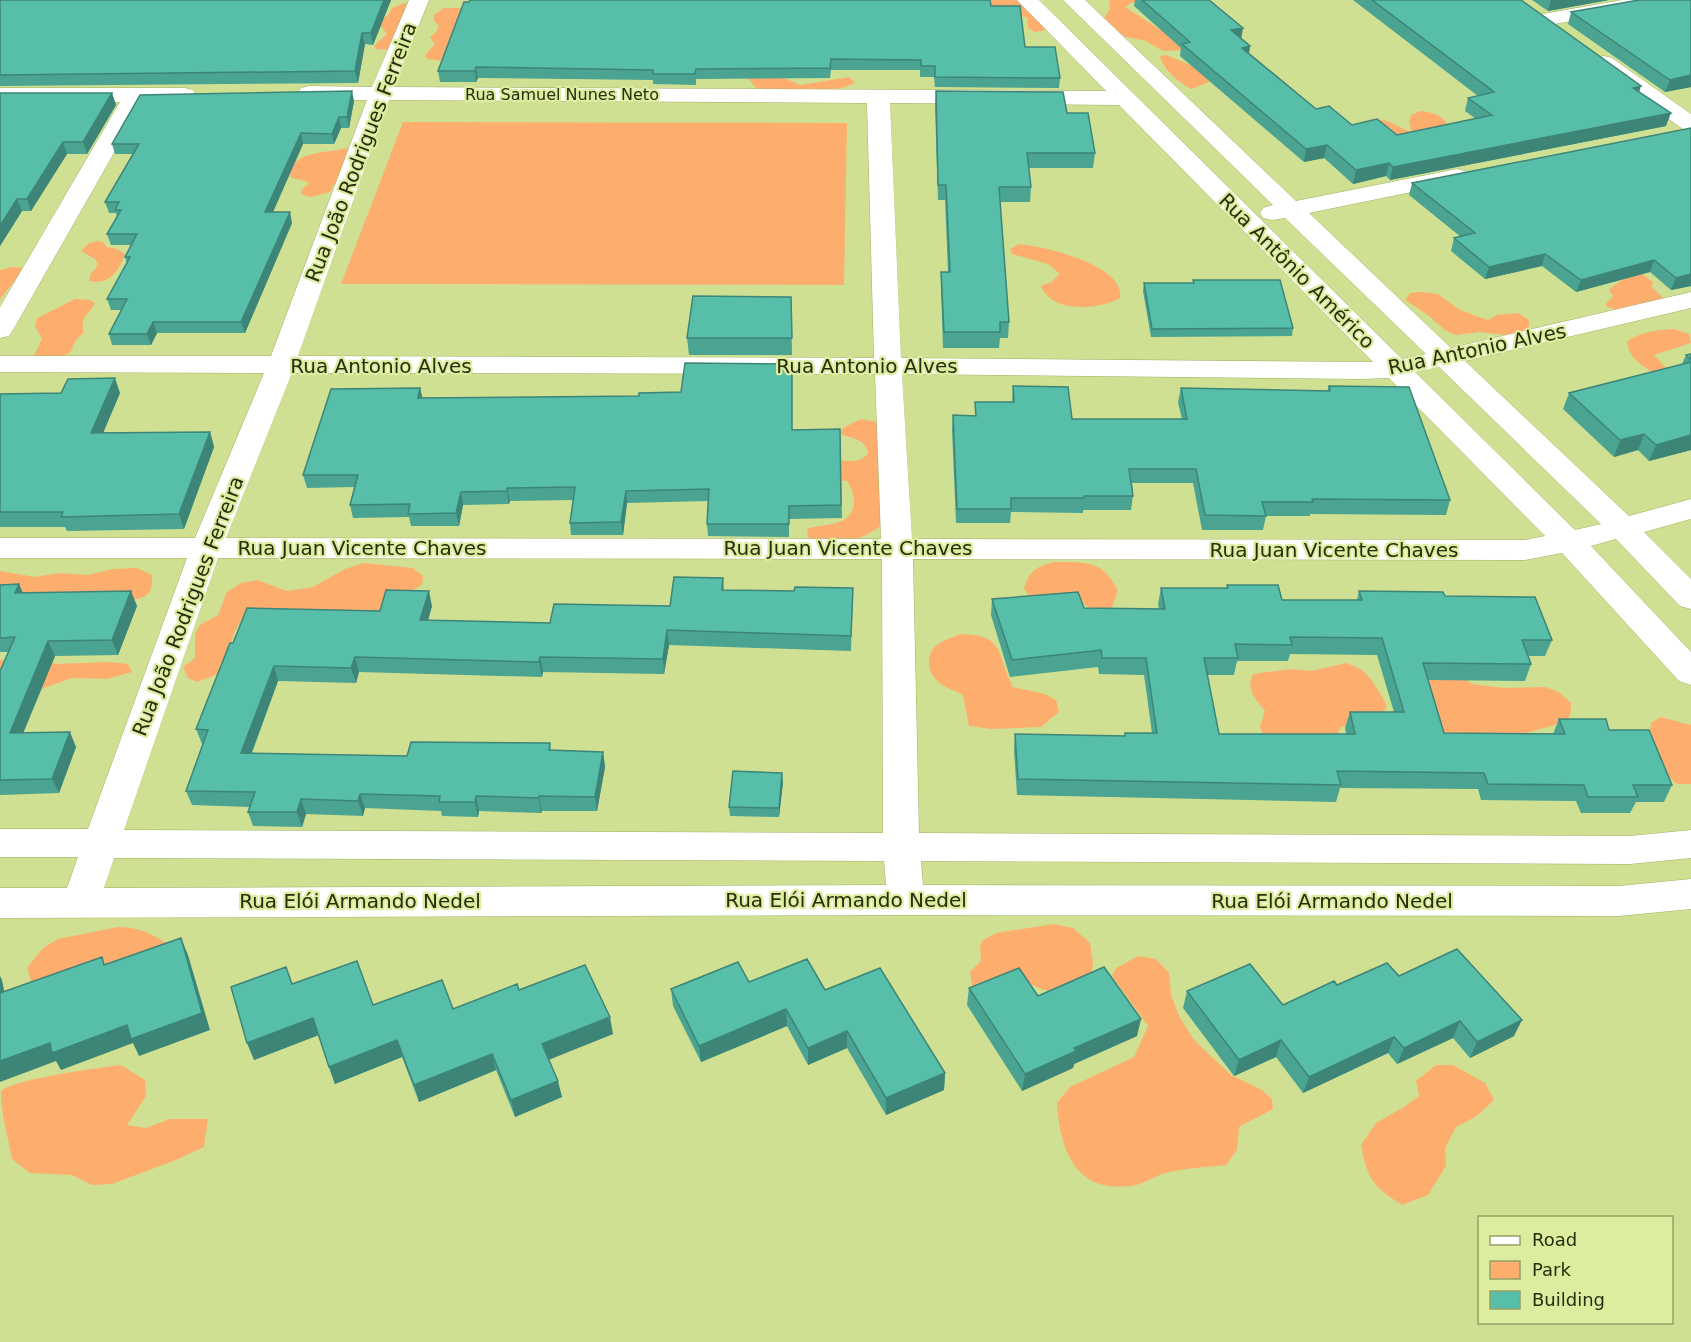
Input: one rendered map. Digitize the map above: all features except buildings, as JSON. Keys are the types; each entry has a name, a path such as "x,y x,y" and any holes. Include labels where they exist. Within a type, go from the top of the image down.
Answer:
{"street":[{"name":"Rua João Rodrigues Ferreira","path":"80,902 99,842 207,548 281,365 381,92 419,0"},
{"name":"Rua Antônio Américo","path":"1027,0 1569,542 1691,673"},
{"name":"Rua Antônio Américo","path":"1073,0 1622,528 1691,598"},
{"path":"1543,20 1658,0"},
{"path":"1525,7 1571,39"},
{"path":"1590,52 1691,124"},
{"name":"Rua Samuel Nunes Neto","path":"287,94 381,92 1123,98"},
{"path":"0,95 205,95"},
{"path":"0,330 135,96"},
{"path":"878,96 897,548 901,846 906,900"},
{"path":"1244,218 1484,171"},
{"name":"Rua Antonio Alves","path":"0,364 888,366 1360,371 1395,369 1691,300"},
{"name":"Rua Juan Vicente Chaves","path":"0,548 1525,550 1569,542 1691,509"},
{"path":"0,843 1630,850 1691,844"},
{"name":"Rua Elói Armando Nedel","path":"0,903 906,900 1619,901 1691,894"}],"green space":[{"path":"973,0 1022,0 1047,30 1035,32 1028,28 1027,18 1020,14 1003,13"},
{"path":"1109,0 1146,0 1131,3 1125,7 1164,32 1184,50 1163,51 1146,41 1116,35 1104,27 1104,18 1110,9"},
{"path":"404,3 410,6 390,50 376,49 374,46 387,34 382,27 371,28 389,14 392,8"},
{"path":"444,8 462,10 459,63 427,59 425,55 435,44 430,37 439,26 434,21 434,15"},
{"path":"1166,55 1198,68 1211,81 1192,89 1187,87 1164,66 1160,56"},
{"path":"748,77 784,78 800,85 849,77 855,82 827,90 774,94 760,91"},
{"path":"1421,111 1441,117 1448,127 1416,142 1358,124 1374,119 1392,123 1411,132 1409,121 1411,115"},
{"path":"403,122 847,123 844,285 341,284"},
{"path":"353,149 345,178 333,185 330,192 311,197 302,195 301,190 309,184 306,181 292,178 287,171 293,164 307,156"},
{"path":"98,241 125,254 112,276 96,282 89,281 90,275 98,265 95,259 81,251 89,243"},
{"path":"1019,244 1063,253 1097,267 1110,276 1118,286 1120,298 1089,307 1065,305 1055,301 1041,286 1051,282 1060,274 1048,264 1012,254 1010,249"},
{"path":"12,267 25,268 0,299 0,270"},
{"path":"1641,273 1653,282 1652,287 1662,297 1665,304 1626,310 1605,305 1613,296 1609,290 1612,287 1624,279"},
{"path":"1410,293 1438,294 1460,310 1488,320 1497,315 1518,313 1529,320 1529,328 1522,333 1505,335 1480,332 1456,335 1446,331 1405,300"},
{"path":"75,299 90,300 95,303 84,319 84,332 76,340 70,353 53,360 34,356 42,339 35,326 37,318"},
{"path":"1674,329 1689,334 1691,343 1654,355 1670,372 1663,377 1645,368 1628,348 1627,341 1638,335"},
{"path":"861,419 877,422 883,524 867,535 847,542 817,541 808,537 807,529 843,520 852,512 854,500 851,487 847,481 834,480 837,460 858,460 868,453 864,444 840,434 843,428"},
{"path":"1055,562 1084,563 1100,568 1106,573 1118,591 1111,610 1102,614 1083,604 1032,602 1024,588 1029,577 1039,567"},
{"path":"364,563 413,568 423,576 422,585 407,593 382,615 258,612 241,620 221,673 197,682 188,678 183,667 195,658 195,634 200,625 218,615 227,592 241,583 257,580 287,591 313,587 345,569"},
{"path":"137,568 152,575 152,584 148,594 135,599 99,601 0,595 0,571 35,577 60,573 87,575 113,569"},
{"path":"960,634 975,635 993,642 1013,687 1045,694 1056,700 1059,712 1041,727 991,729 969,726 963,695 936,680 929,665 931,654 938,644"},
{"path":"37,657 55,664 110,662 128,664 132,672 107,679 72,678 30,693 0,694 0,660"},
{"path":"1347,663 1363,671 1381,694 1387,707 1378,718 1341,727 1337,736 1263,735 1260,727 1265,711 1251,689 1253,674 1291,669 1311,671"},
{"path":"1461,675 1472,684 1504,688 1545,687 1559,692 1571,703 1570,716 1562,723 1526,733 1518,739 1455,749 1416,720 1424,681"},
{"path":"1661,717 1691,725 1691,784 1677,784 1664,773 1649,738 1651,723"},
{"path":"1054,924 1073,928 1090,943 1093,962 1091,980 1058,991 1042,989 1024,980 997,989 972,986 970,972 981,961 982,941 996,933"},
{"path":"118,927 138,929 160,939 166,943 166,955 32,984 27,968 43,948 58,939"},
{"path":"1138,956 1156,959 1169,973 1171,995 1179,1016 1195,1041 1231,1075 1262,1090 1272,1099 1273,1109 1239,1127 1237,1150 1226,1165 1173,1171 1144,1183 1116,1187 1099,1184 1086,1177 1076,1166 1062,1138 1057,1103 1070,1087 1134,1057 1148,1026 1112,976 1116,968"},
{"path":"121,1065 145,1080 146,1096 127,1125 146,1128 170,1119 208,1119 204,1147 112,1184 92,1185 72,1175 30,1173 12,1159 3,1116 1,1092 19,1083"},
{"path":"1436,1065 1453,1065 1485,1083 1494,1100 1477,1116 1456,1127 1445,1148 1446,1166 1428,1195 1402,1205 1384,1193 1373,1181 1366,1166 1361,1145 1376,1123 1419,1096 1416,1081"}]}
